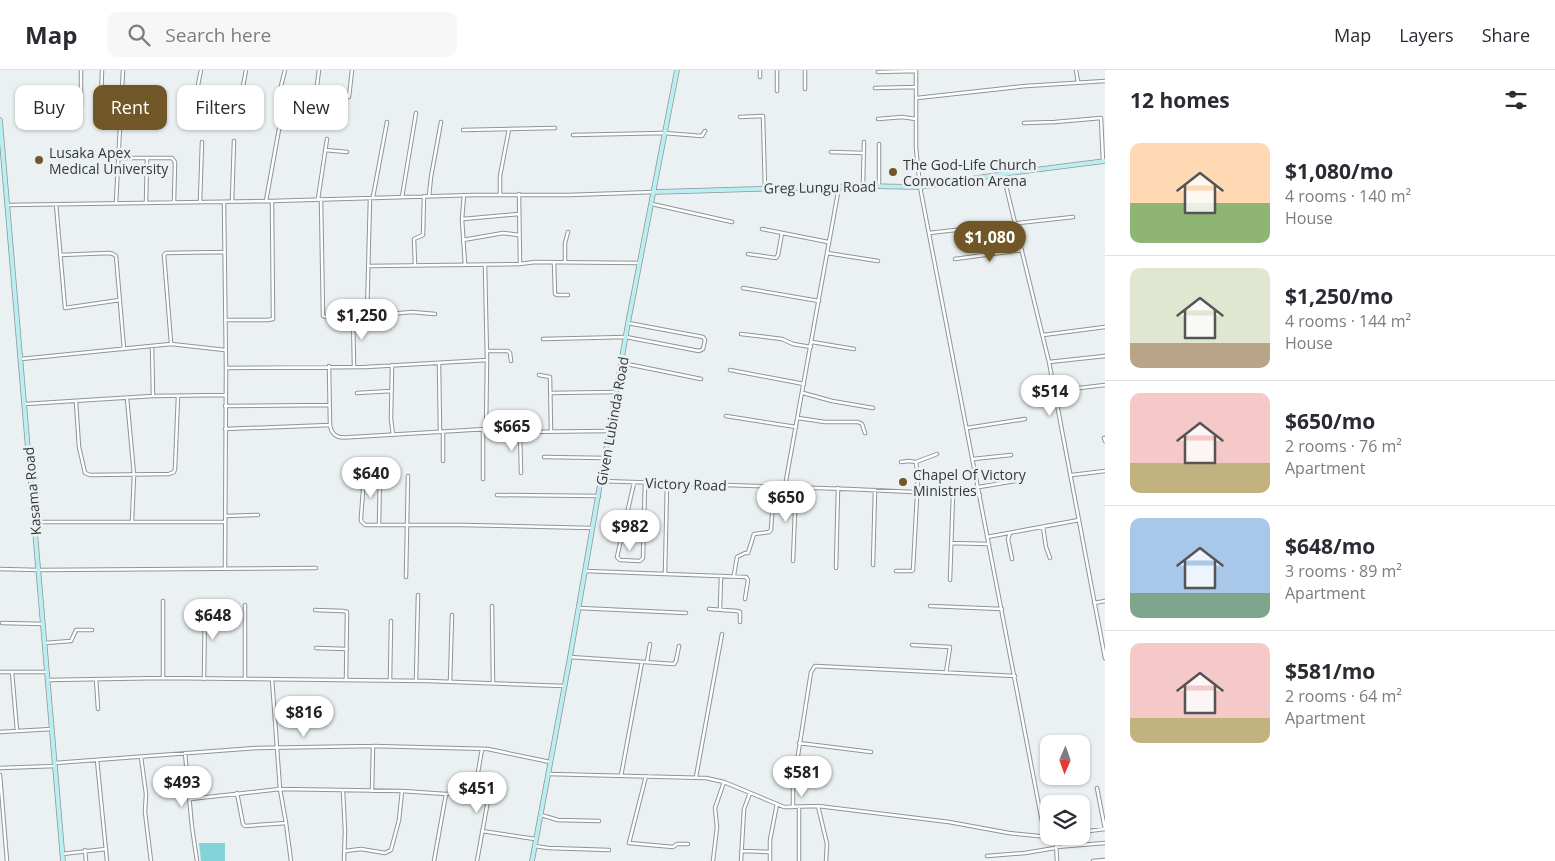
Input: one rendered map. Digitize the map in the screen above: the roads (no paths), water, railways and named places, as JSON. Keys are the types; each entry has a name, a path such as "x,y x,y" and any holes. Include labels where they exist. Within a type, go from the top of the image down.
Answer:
{"street":[{"path":"80,70 80,85"},
{"path":"102,70 102,85"},
{"path":"116,203 123,70"},
{"path":"198,85 201,70"},
{"path":"243,85 246,70"},
{"path":"285,70 278,98 279,102 289,103 314,101 319,70"},
{"path":"349,97 352,70"},
{"name":"Given Lubinda Road","path":"532,861 579,608 628,323 676,70"},
{"path":"760,70 760,77"},
{"path":"777,70 777,91"},
{"path":"805,70 805,89"},
{"path":"878,72 916,70 916,148 920,187 1040,810"},
{"path":"1076,70 1078,82"},
{"path":"917,98 1026,86 1105,81"},
{"path":"875,88 916,87"},
{"path":"402,197 416,113"},
{"path":"740,118 763,116 764,188"},
{"path":"878,118 902,117 916,119"},
{"path":"1024,123 1101,118 1104,161"},
{"name":"Kasama Road","path":"0,120 63,861"},
{"path":"368,316 371,197 387,122"},
{"path":"429,196 441,122"},
{"path":"463,130 555,128"},
{"path":"500,194 499,180 509,129"},
{"path":"266,201 279,130"},
{"path":"573,136 664,133 702,136 705,131"},
{"path":"327,139 319,199 323,316 353,317 412,312 435,314"},
{"path":"232,202 234,141"},
{"path":"200,202 202,142"},
{"path":"863,186 864,142"},
{"path":"879,144 879,186"},
{"path":"325,150 347,152"},
{"path":"831,152 863,153"},
{"path":"117,158 170,157 175,162 174,202"},
{"path":"146,203 147,158"},
{"name":"Greg Lungu Road","path":"654,192 863,186 920,187 1104,161"},
{"path":"1002,174 1049,362 1105,658"},
{"path":"785,486 839,187"},
{"path":"7,206 500,194 591,195 654,192"},
{"path":"519,194 520,264"},
{"path":"464,195 462,219 465,265"},
{"path":"414,266 414,239 423,235 424,196"},
{"path":"225,320 268,320 274,316 272,201"},
{"path":"224,202 226,368 225,569"},
{"path":"56,204 65,308 120,300"},
{"path":"652,204 732,222"},
{"path":"462,219 519,214"},
{"path":"929,233 1073,217"},
{"path":"762,229 828,242"},
{"path":"565,262 565,243 568,232"},
{"path":"463,240 503,233 519,235"},
{"path":"748,254 776,258 782,233"},
{"path":"955,259 1022,250"},
{"path":"171,344 164,255 166,253 224,252"},
{"path":"827,253 878,261"},
{"path":"60,255 114,254 116,256 124,349"},
{"path":"369,266 554,262 640,263"},
{"path":"554,262 555,294 568,295"},
{"path":"483,479 487,360 485,264"},
{"path":"744,288 819,301"},
{"path":"353,317 354,366"},
{"path":"543,339 626,337 700,351 703,349 705,340 701,337 628,323"},
{"path":"1043,335 1105,327"},
{"path":"742,334 782,339 793,344 811,347"},
{"path":"812,342 854,349"},
{"path":"21,359 171,344 225,350"},
{"path":"152,346 153,396"},
{"path":"486,351 508,350 511,361"},
{"path":"1049,362 1105,356"},
{"path":"226,368 392,365 487,360"},
{"path":"439,363 442,461"},
{"path":"622,363 701,379"},
{"path":"392,365 391,420 393,435"},
{"path":"329,366 330,426 331,431 337,437 484,429 520,432 609,431"},
{"path":"730,370 804,384"},
{"path":"539,375 550,377 551,431"},
{"path":"1054,391 1105,385"},
{"path":"357,393 392,391"},
{"path":"550,393 616,392"},
{"path":"803,393 832,401 873,408"},
{"path":"76,402 79,447 85,473 90,475 170,474 174,472 178,396"},
{"path":"24,404 76,402 127,397 226,396"},
{"path":"127,397 134,475 132,521"},
{"path":"225,406 330,405"},
{"path":"726,416 796,428"},
{"path":"798,418 826,422 858,422 862,424 865,433"},
{"path":"967,428 1025,419"},
{"path":"225,428 330,426"},
{"path":"520,432 521,473"},
{"path":"901,462 916,462 937,454"},
{"path":"973,459 1012,455"},
{"path":"544,457 605,458"},
{"path":"896,570 913,570 918,477 916,462"},
{"path":"1071,476 1105,471"},
{"path":"379,525 380,473"},
{"path":"406,577 408,476"},
{"path":"364,478 361,521 365,525 593,528"},
{"name":"Victory Road","path":"601,481 980,494"},
{"path":"979,487 1015,481"},
{"path":"634,482 617,557 620,560 640,561 643,558 645,483"},
{"path":"665,574 667,483"},
{"path":"734,576 737,557 748,553 754,534 771,530 774,486"},
{"path":"793,561 796,487"},
{"path":"836,568 838,488"},
{"path":"873,565 875,490"},
{"path":"950,580 953,494"},
{"path":"497,495 598,496"},
{"path":"225,516 258,515"},
{"path":"987,537 1079,520"},
{"path":"34,522 225,522"},
{"path":"1043,527 1050,558"},
{"path":"1010,533 1008,539 1012,559"},
{"path":"951,543 988,544"},
{"path":"0,569 316,568"},
{"path":"585,571 747,577 745,599"},
{"path":"720,610 721,576"},
{"path":"416,681 418,595"},
{"path":"163,601 163,678"},
{"path":"1094,603 1105,601"},
{"path":"204,679 205,603"},
{"path":"245,605 245,679"},
{"path":"492,606 493,683"},
{"path":"930,606 1002,609"},
{"path":"579,608 686,613"},
{"path":"709,609 738,611 740,622"},
{"path":"315,610 347,612 346,680"},
{"path":"450,682 452,615"},
{"path":"390,681 391,621"},
{"path":"2,623 43,624"},
{"path":"45,643 71,641 76,630 92,630"},
{"path":"696,777 722,634"},
{"path":"622,776 644,662 650,644"},
{"path":"912,645 950,646 946,673"},
{"path":"570,657 674,664 679,646"},
{"path":"316,648 346,649"},
{"path":"793,807 793,787 799,744 811,672 815,666 1015,676"},
{"path":"0,672 47,672"},
{"path":"12,672 17,731"},
{"path":"96,679 98,709"},
{"path":"272,679 280,790 291,861"},
{"path":"48,680 272,679 564,686"},
{"path":"0,732 52,729"},
{"path":"799,744 871,752"},
{"path":"372,791 373,746"},
{"path":"0,768 186,753 277,748 373,746 482,749 550,762"},
{"path":"475,790 482,749"},
{"path":"186,753 197,861"},
{"path":"141,756 151,861"},
{"path":"98,760 107,861"},
{"path":"549,774 696,777 724,782 784,807 818,806 949,822 1040,836"},
{"path":"0,775 7,861"},
{"path":"646,776 629,843 673,847 677,844 688,844"},
{"path":"713,861 716,827 715,808 724,782"},
{"path":"1090,831 1105,829 1097,788"},
{"path":"190,799 280,790 402,790 446,794 475,790 486,791 489,794 477,861"},
{"path":"345,851 361,850 385,854 391,850 399,820 402,790"},
{"path":"343,791 344,861"},
{"path":"237,793 245,826 286,823"},
{"path":"741,861 744,809 750,793"},
{"path":"435,861 446,794"},
{"path":"770,861 772,827 776,804"},
{"path":"818,806 827,844 826,861"},
{"path":"799,807 799,861"},
{"path":"541,815 558,820 599,821"},
{"path":"482,831 536,840"},
{"path":"1090,844 1105,843"},
{"path":"1057,845 1057,861"},
{"path":"987,856 1025,853 1074,845"},
{"path":"535,846 609,850"},
{"path":"62,854 106,849"},
{"path":"85,850 86,861"},
{"path":"742,851 770,852"},
{"path":"1093,861 1105,860"}],"place":[{"name":"Lusaka Apex Medical University","path":"39,160"},
{"name":"The God-Life Church Convocation Arena","path":"893,172"},
{"name":"Chapel Of Victory Ministries","path":"903,482"}]}
